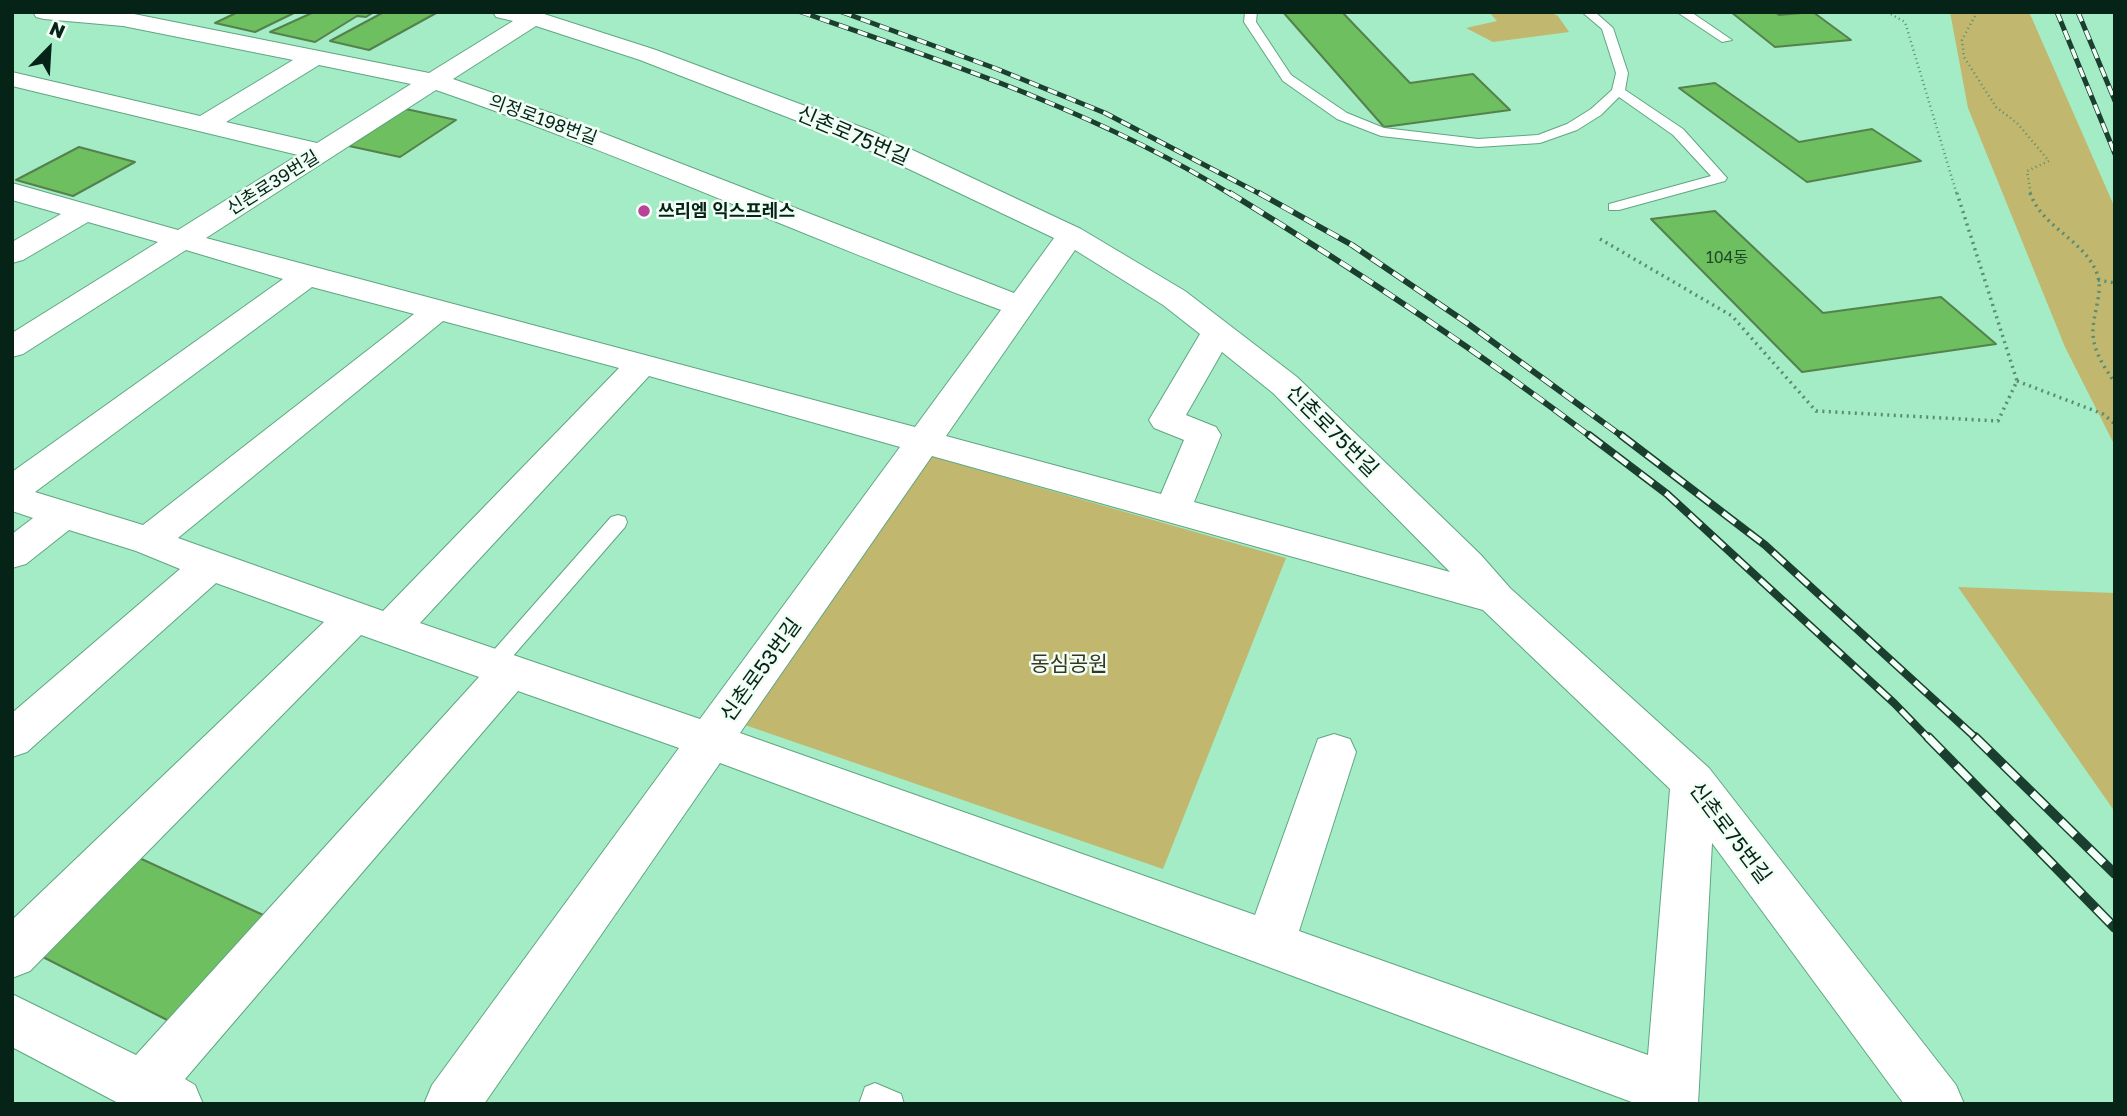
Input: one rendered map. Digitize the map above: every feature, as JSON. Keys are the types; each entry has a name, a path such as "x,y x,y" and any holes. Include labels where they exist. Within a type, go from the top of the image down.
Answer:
{"street":[{"name":"의정로198번길","path":"44,12 124,19 433,81 547,120 935,275 1021,306"},
{"name":"신촌로39번길","path":"12,347 433,81 519,15"},
{"name":"신촌로75번길","path":"519,15 648,55 863,137 1071,235 1174,298 1285,385 1467,565 1496,599 1693,782 1937,1104"},
{"path":"203,125 314,58"},
{"path":"12,79 321,152"},
{"path":"12,191 307,276 642,364 1496,599"},
{"path":"12,254 85,212"},
{"name":"신촌로53번길","path":"452,1104 1071,235"},
{"path":"12,490 307,276"},
{"path":"149,541 438,310"},
{"path":"1172,510 1204,435 1166,420 1218,332"},
{"path":"12,954 372,622 642,364"},
{"path":"12,498 149,541 210,566 710,741 1270,943 1672,1097 1693,782"},
{"path":"12,554 63,515"},
{"path":"12,739 210,566"},
{"path":"12,1019 159,1095 501,668"},
{"path":"1270,943 1335,752"}],"lane":[{"path":"1251,12 1250,22 1287,78 1342,116 1381,132 1478,143 1540,139 1572,127 1596,113 1618,91 1622,73 1607,28 1588,12"},
{"path":"1683,12 1726,40"},
{"path":"1614,207 1720,178 1678,132 1618,91"},
{"path":"501,668 618,522"},
{"path":"872,1104 875,1097 891,1104"}],"path":[{"path":"1600,239 1731,316 1816,411 1998,421 2017,380 1981,261 1928,108 1905,22 1887,12"},
{"path":"1977,12 1962,40 1964,57 1996,107 2017,123 2049,161 2027,171 2026,189 2035,208 2094,267 2100,286 2093,333 2098,358 2115,383"},
{"path":"2098,280 2115,282"},
{"path":"2017,380 2103,414 2115,424"}],"green space":[{"path":"1489,12 1550,12 1558,16 1569,32 1493,42 1466,28 1497,21"},
{"path":"1950,12 2030,14 2115,208 2115,446 2065,347 1968,108"},
{"name":"동심공원","path":"930,456 1286,558 1163,869 745,725"},
{"path":"1958,587 2115,593 2115,812"}],"building":[{"path":"238,12 296,12 255,32 215,23"},
{"path":"314,12 374,12 366,17 357,16 315,42 270,32"},
{"path":"384,12 438,12 369,50 330,41"},
{"path":"1283,12 1342,12 1410,83 1473,74 1510,110 1384,127"},
{"path":"1731,12 1775,12 1779,15 1813,12 1851,40 1775,47"},
{"path":"1715,83 1799,142 1872,129 1921,161 1807,182 1679,88"},
{"path":"406,109 456,120 400,157 349,146"},
{"path":"79,147 135,162 73,196 16,180"},
{"path":"1715,211 1823,313 1941,297 1996,344 1802,372 1651,219"},
{"path":"135,856 274,920 179,1026 35,953"}],"railway":[{"path":"801,12 967,70 1076,114 1181,165 1232,195"},
{"path":"842,12 997,69 1105,113 1262,195"},
{"path":"2057,12 2115,154"},
{"path":"2078,12 2115,101"},
{"path":"1230,193 1414,310 1591,437"},
{"path":"1259,193 1352,245 1467,323 1623,437"},
{"path":"1589,435 1667,494 1894,703 1929,739"},
{"path":"1621,435 1765,545 1977,739"},
{"path":"1928,737 2115,928"},
{"path":"1975,737 2115,874"}],"place":[{"name":"쓰리엠 익스프레스","path":"644,211"}]}
